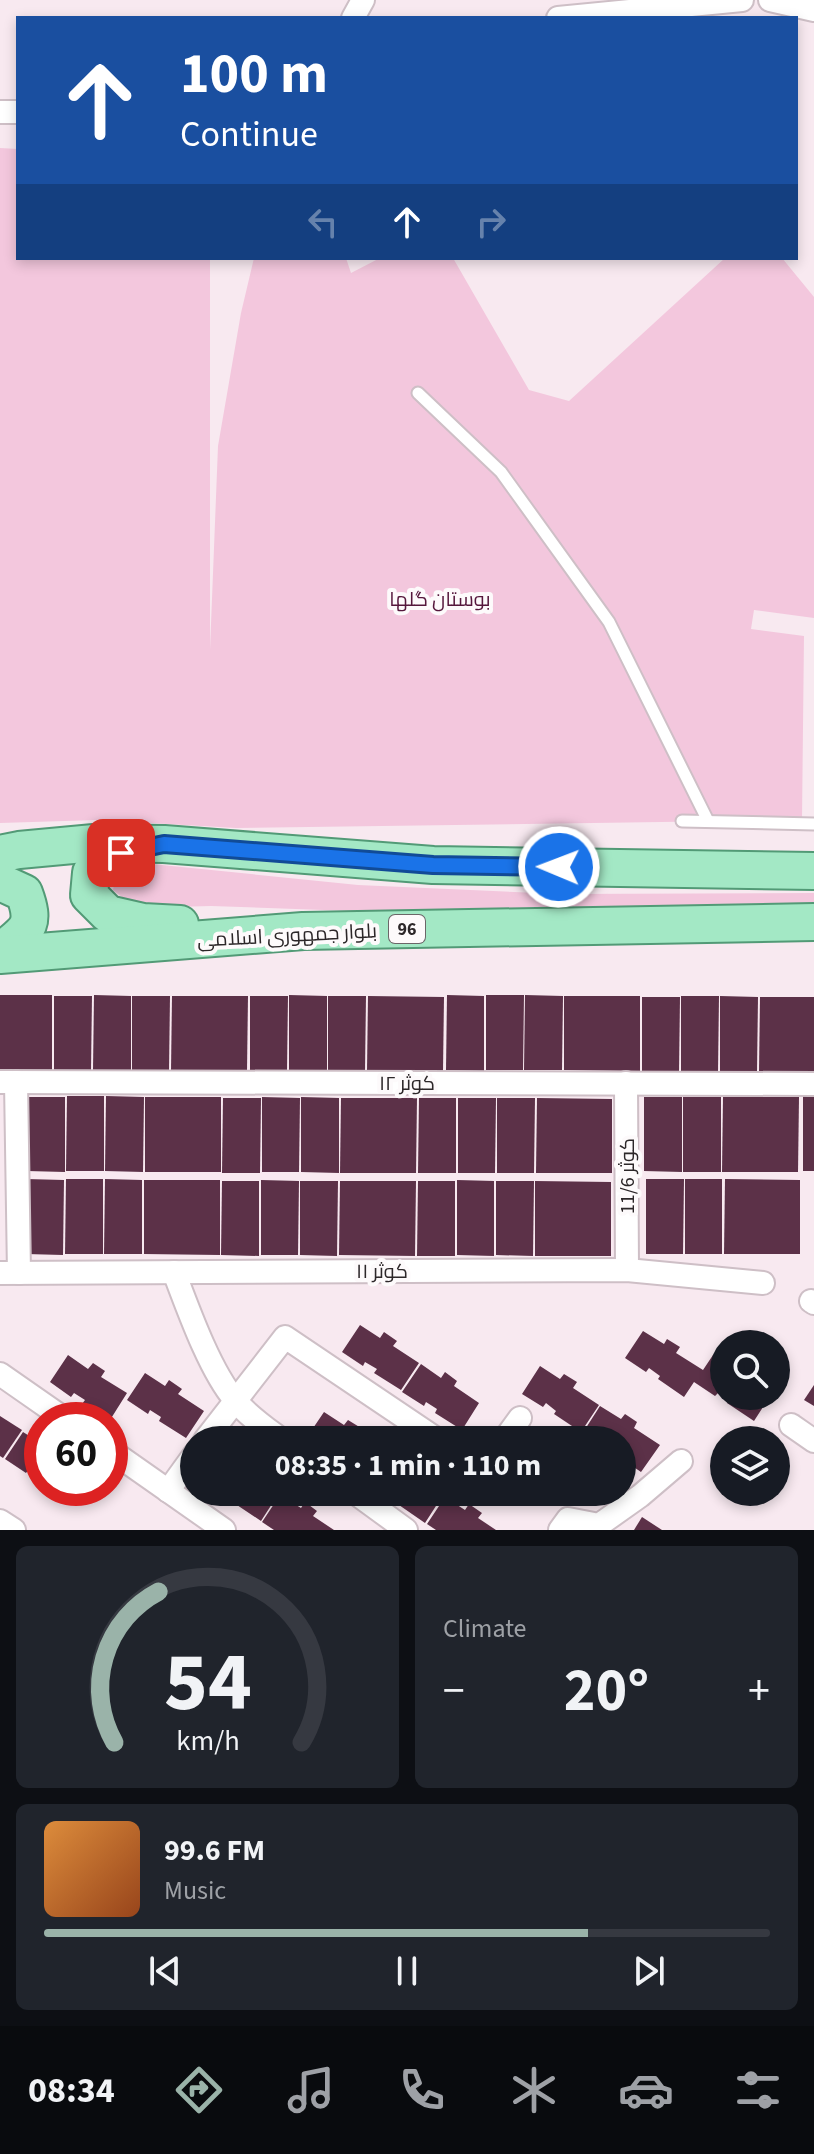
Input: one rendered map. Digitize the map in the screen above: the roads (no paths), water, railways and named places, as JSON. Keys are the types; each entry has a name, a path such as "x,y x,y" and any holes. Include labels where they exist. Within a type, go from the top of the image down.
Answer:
{"main road":[{"path":"0,854 94,843 164,844 433,865 814,871"},
{"path":"164,844 121,853 101,866 91,873 89,895 108,914 143,922 303,931"},
{"path":"0,882 24,893 31,914 26,930 0,954"},
{"name":"بلوار جمهوری اسلامی","path":"0,954 303,931 814,922"}],"street":[{"path":"578,16 742,0"},
{"path":"770,0 814,10"},
{"path":"8,1082 9,1273"},
{"name":"کوثر ۱۲","path":"8,1082 814,1084"},
{"name":"کوثر 11/6","path":"626,1083 627,1270"},
{"name":"کوثر ۱۱","path":"9,1273 627,1270 763,1283"},
{"path":"174,1272 196,1328 234,1399 263,1426"},
{"path":"215,1426 285,1337 417,1426"},
{"path":"0,1374 40,1402"},
{"path":"514,1426 520,1418"},
{"path":"791,1425 814,1441"},
{"path":"560,1530 568,1519 599,1525 681,1461"},
{"path":"128,1463 224,1530"},
{"path":"168,1491 180,1474"},
{"path":"373,1506 406,1530"},
{"path":"0,1521 14,1530"}],"lane":[{"path":"418,393 501,472 609,622 708,821"},
{"path":"682,821 814,824"}],"park label":[{"name":"بوستان گلها","path":"440,599"}]}
